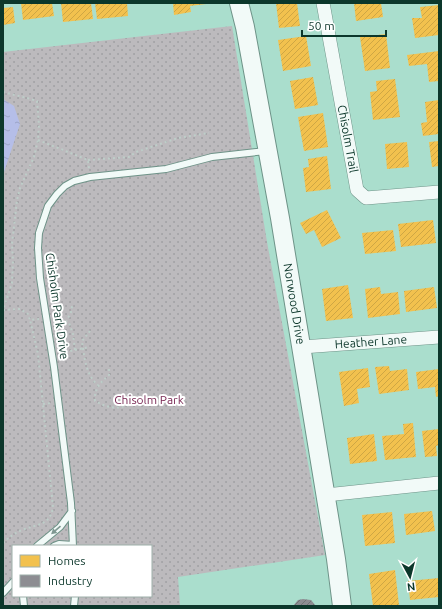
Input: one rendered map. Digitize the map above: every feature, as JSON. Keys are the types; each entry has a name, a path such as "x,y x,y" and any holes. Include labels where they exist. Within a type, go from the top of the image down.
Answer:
{"main road":[{"name":"Norwood Drive","path":"239,3 245,27 268,151 302,347 336,559 342,606"}],"street":[{"name":"Chisolm Trail","path":"323,3 357,190 366,198 439,192"},
{"name":"Heather Lane","path":"302,347 439,337"},
{"path":"326,495 439,483"}],"lane":[{"name":"Chisholm Park Drive","path":"73,545 72,511 54,367 40,278 38,248 39,233 48,206 65,186 74,181 90,177 166,169 212,157 268,151"},
{"path":"38,545 60,527 72,511"},
{"path":"3,592 12,583"}],"path":[{"path":"3,92 37,101 39,125 38,140 34,157 20,188 12,238 12,283 3,310"},
{"path":"38,140 88,160 129,157 136,152 178,138 209,133"},
{"path":"88,160 90,177"},
{"path":"65,322 71,312 72,306"},
{"path":"3,542 16,532 46,521 50,518 53,507 38,354 30,320"},
{"path":"90,331 82,341 83,348 90,376 98,385"},
{"path":"75,350 89,347"},
{"path":"109,369 109,375 98,385 94,395 95,401 115,408 140,402"}],"green space":[{"name":"Chisolm Park","path":"232,26 267,242 325,555 178,577 180,606 3,606 3,52"}],"water":[{"path":"3,99 14,106 20,124 3,175"}],"building: Homes":[{"path":"21,3 52,3 54,16 23,20"},
{"path":"61,3 91,3 93,19 63,22"},
{"path":"95,3 127,3 128,16 97,19"},
{"path":"173,3 206,4 190,6 191,12 174,15"},
{"path":"276,3 297,3 300,26 279,28"},
{"path":"354,3 381,3 383,17 356,21"},
{"path":"439,5 439,35 415,38 412,18 422,18 420,7"},
{"path":"13,7 15,23 3,25 3,8"},
{"path":"386,34 390,68 365,71 360,37"},
{"path":"306,36 311,66 283,71 278,40"},
{"path":"439,51 439,81 429,82 427,64 409,66 407,55"},
{"path":"313,77 318,105 295,109 290,81"},
{"path":"395,79 400,117 373,120 370,92 377,91 376,81"},
{"path":"439,100 439,134 423,136 421,123 427,122 425,102"},
{"path":"323,113 328,147 304,151 298,117"},
{"path":"439,141 439,166 432,167 429,142"},
{"path":"407,142 409,167 387,169 385,144"},
{"path":"327,156 331,189 306,192 303,168 309,167 308,159"},
{"path":"327,210 341,238 322,247 314,230 306,234 300,223"},
{"path":"433,220 436,243 401,247 398,224"},
{"path":"393,230 396,251 365,254 362,233"},
{"path":"348,285 353,318 326,321 322,289"},
{"path":"380,287 381,294 398,292 400,314 368,318 365,289"},
{"path":"434,287 437,308 406,312 404,291"},
{"path":"389,366 390,371 407,369 409,390 379,394 375,367"},
{"path":"368,368 370,387 357,389 359,403 344,406 339,372"},
{"path":"439,369 439,396 436,397 435,387 418,389 416,372"},
{"path":"413,423 416,457 385,460 382,436 404,434 403,424"},
{"path":"439,429 439,445 436,446 437,456 425,457 422,431"},
{"path":"374,434 377,461 350,464 347,438"},
{"path":"432,511 435,531 406,535 404,514"},
{"path":"392,512 395,543 365,546 362,515"},
{"path":"395,570 399,605 373,606 369,574"},
{"path":"439,578 439,597 410,600 408,581"}],"building: Industry":[{"path":"298,600 311,600 316,606 293,606"}]}
